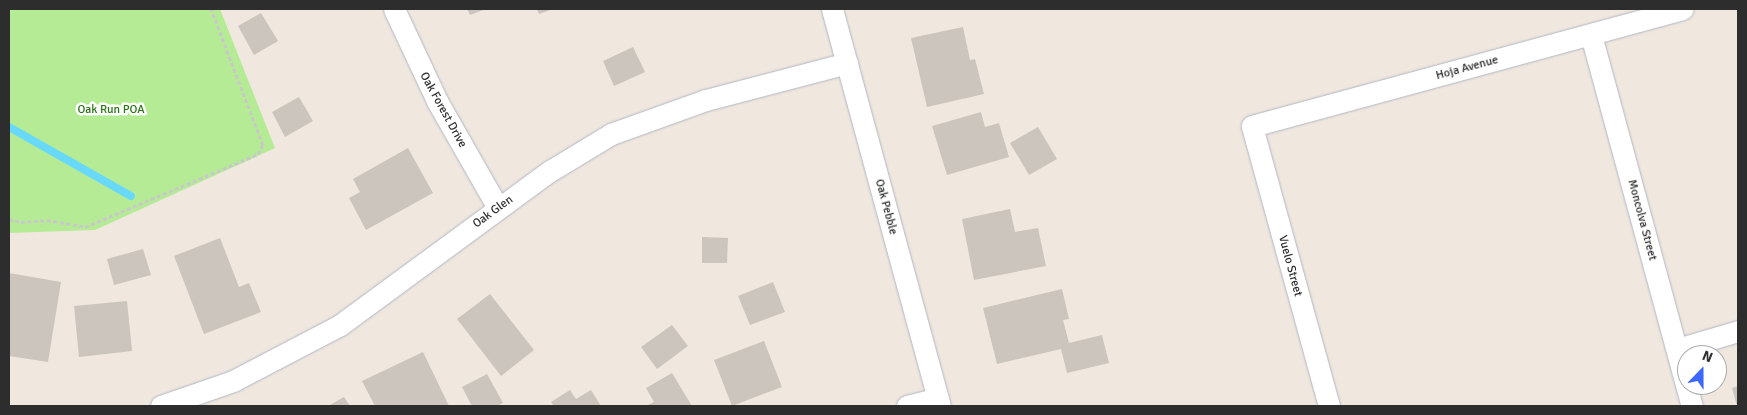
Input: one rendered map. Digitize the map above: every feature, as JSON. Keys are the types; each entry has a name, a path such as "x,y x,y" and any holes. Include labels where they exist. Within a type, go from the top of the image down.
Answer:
{"street":[{"name":"Oak Forest Drive","path":"394,9 437,101 498,208"},
{"name":"Oak Pebble","path":"832,9 939,402"},
{"name":"Hoja Avenue","path":"1252,126 1682,9"},
{"name":"Moncolva Street","path":"1592,34 1677,349"},
{"name":"Oak Glen","path":"161,406 191,402 264,366 340,324 550,171 611,134 706,100 847,63"},
{"name":"Vuelo Street","path":"1252,126 1329,406"},
{"path":"1691,345 1738,331"},
{"path":"907,406 939,402"}],"path":[{"path":"9,219 21,222 47,220 85,227 258,154 262,145 211,9"}],"green space":[{"name":"Oak Run POA","path":"9,9 220,9 275,148 95,230 9,233"}],"building":[{"path":"467,9 486,9 470,15"},
{"path":"537,9 553,9 539,14"},
{"path":"261,13 278,41 254,55 238,26"},
{"path":"963,27 970,60 975,59 984,94 927,107 911,38"},
{"path":"633,47 645,72 614,86 603,61"},
{"path":"299,97 313,121 285,137 272,112"},
{"path":"981,112 985,127 999,123 1009,157 947,175 932,126"},
{"path":"1038,127 1057,159 1029,175 1010,143"},
{"path":"408,148 433,193 366,230 349,198 360,192 353,179"},
{"path":"1010,209 1015,232 1038,228 1046,266 974,280 962,219"},
{"path":"702,237 728,238 727,263 702,263"},
{"path":"220,238 239,287 249,283 261,312 204,334 174,256"},
{"path":"143,249 151,275 114,285 107,259"},
{"path":"9,273 61,282 48,362 9,356"},
{"path":"773,282 785,312 750,325 738,296"},
{"path":"1062,289 1069,319 1063,320 1069,343 1102,335 1109,363 1067,373 1061,349 997,364 983,308"},
{"path":"490,294 534,350 501,376 457,319"},
{"path":"127,301 132,351 79,357 74,306"},
{"path":"672,325 688,346 657,369 641,347"},
{"path":"764,341 782,387 732,406 714,360"},
{"path":"423,352 449,406 375,406 362,381"},
{"path":"672,373 692,406 646,406 654,402 646,388"},
{"path":"487,374 503,403 496,406 472,406 462,387"},
{"path":"1738,386 1738,406 1737,406 1732,388"},
{"path":"570,390 576,399 591,390 601,406 554,406 551,402"},
{"path":"344,397 350,406 328,406"}],"waterway":[{"path":"9,127 131,196"}]}
